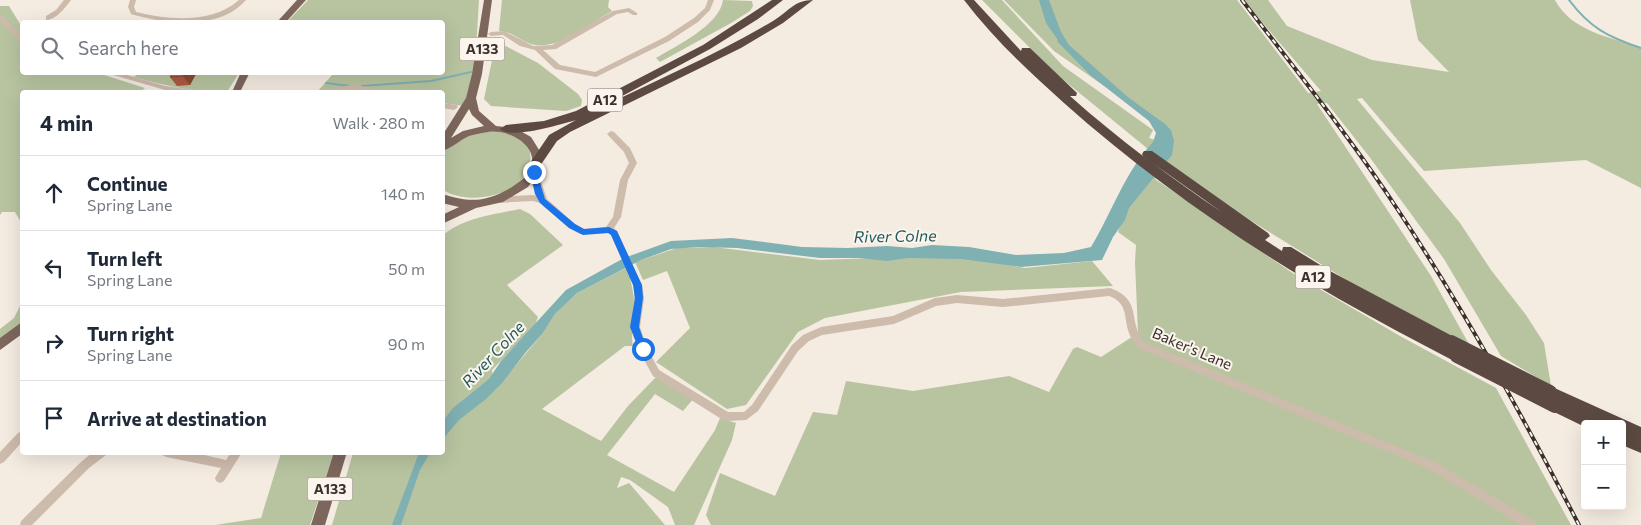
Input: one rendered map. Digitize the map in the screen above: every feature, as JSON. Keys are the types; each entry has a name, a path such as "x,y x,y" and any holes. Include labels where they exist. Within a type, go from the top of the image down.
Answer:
{"highway":[{"name":"A12","path":"506,129 536,128 557,123 580,114 714,41 778,0"},
{"name":"A12","path":"535,168 553,138 566,129 737,46 780,21 808,0"},
{"name":"A12","path":"969,0 1039,75 1239,230 1328,286 1457,356 1584,420"},
{"name":"A12","path":"980,0 1031,55 1128,144"},
{"name":"A12","path":"1181,184 1326,274 1451,342 1550,392 1612,420"},
{"name":"A12","path":"1626,426 1641,434"},
{"path":"1626,440 1641,446"}],"main road":[{"path":"284,20 302,0"},
{"name":"A133","path":"445,141 472,98 488,0"},
{"path":"237,90 244,75"},
{"path":"472,98 475,113 493,128"},
{"path":"445,144 463,135 493,128 506,129 516,132 529,140 536,152 535,168 519,188 495,200 479,204 445,218"},
{"path":"445,199 457,204 479,204"},
{"path":"0,345 20,329"},
{"name":"A133","path":"318,525 340,455"}],"street":[{"path":"48,18 68,0"},
{"path":"133,0 131,7 133,13 157,19 181,20 219,15 236,7 243,0"},
{"path":"537,48 558,67 596,75 660,42 696,20 708,9 711,0"},
{"path":"491,34 504,33 522,44 537,48 553,46 564,42 614,12 630,10 635,14"},
{"path":"0,17 20,38"},
{"path":"117,75 180,90"},
{"path":"342,90 371,90"},
{"path":"445,106 454,107"},
{"path":"535,168 542,201 572,226 583,232 609,230 617,216 624,180 633,163 627,150 611,134"},
{"path":"495,200 526,198 542,201"},
{"name":"Baker's Lane","path":"609,230 614,234 638,285 639,298 635,327 643,349 656,374 727,417 738,418 746,416 755,408 795,348 806,338 822,331 894,320 935,302 957,299 1003,302 1110,292 1117,294 1128,304 1134,336 1141,345 1433,466 1531,525"},
{"path":"0,459 20,438"},
{"path":"25,525 86,464 98,455"},
{"path":"181,455 229,465"},
{"path":"220,478 235,455"}],"green space":[{"path":"308,0 479,0 475,66 464,106 445,103 445,90 372,90 360,88 319,90 332,75 445,75 445,20 289,20"},
{"path":"502,0 609,0 608,7 612,11 566,39 546,45 535,45 508,32 499,31"},
{"path":"723,0 752,1 753,6 750,11 731,23 660,62 656,58 706,26 720,9"},
{"path":"982,0 1002,0 1063,66 1153,130 1149,138 1155,140 1148,149 1055,73"},
{"path":"1004,0 1237,0 1308,93 1321,91 1243,0 1268,0 1287,26 1372,60 1449,72 1418,40 1410,0 1555,0 1562,11 1581,26 1593,32 1641,47 1641,188 1586,160 1424,171 1362,98 1357,99 1460,223 1491,270 1526,315 1544,343 1551,386 1501,356 1444,259 1368,155 1327,103 1317,104 1431,276 1470,346 1350,282 1250,220 1173,167 1155,179 1294,274 1400,336 1496,388 1571,525 711,525 706,515 720,473 775,496 813,412 837,415 846,381 913,391 1009,376 1049,392 1073,349 1077,347 1101,357 1138,333 1136,245 1118,232 1134,187 1170,132 1054,51"},
{"path":"0,6 9,6 20,24 20,75 104,75 145,88 142,90 20,90 20,221 15,212 2,212 0,215"},
{"path":"496,41 538,63 578,94 582,100 581,106 566,111 491,106 484,99"},
{"path":"136,75 238,75 228,90 180,88 134,77"},
{"path":"491,130 506,132 528,145 530,161 526,174 517,184 504,192 489,196 472,198 457,196 445,191 445,150 458,140"},
{"path":"520,209 530,214 563,245 507,285 538,317 535,325 492,370 495,390 543,333 555,314 577,293 630,266 634,302 633,346 625,346 542,409 601,441 628,406 657,376 694,398 683,411 655,394 607,455 674,492 715,430 720,418 736,423 732,440 694,525 675,525 668,507 630,480 621,477 617,488 629,483 665,525 332,525 352,455 445,455 445,293 447,290 445,292 445,234 460,224"},
{"path":"714,247 820,260 957,255 1025,268 1092,261 1113,286 961,292 825,318 798,332 746,405 727,409 656,362 690,328 667,271 643,280 635,262 677,248"},
{"path":"20,306 20,325 0,340 0,329 14,318"},
{"path":"280,455 333,455 310,525 215,525 261,518"}],"water":[{"path":"1039,0 1049,0 1061,32 1069,45 1129,98 1165,124 1171,130 1174,141 1172,155 1129,208 1125,220 1113,237 1102,260 1021,267 961,259 908,258 887,261 859,258 820,258 737,248 699,247 671,249 641,260 577,293 555,314 543,333 502,383 486,399 459,420 445,437 445,418 453,408 489,379 501,361 566,290 624,258 671,241 732,238 802,247 848,248 887,246 912,248 932,245 969,247 1016,255 1064,253 1091,247 1134,166 1153,142 1156,133 1149,121 1090,75 1057,41 1046,23"},
{"path":"418,455 429,455 420,470 401,525 392,525"}],"building":[{"path":"172,75 184,75 183,76 170,77"}],"waterway":[{"path":"1569,0 1592,25 1619,40 1641,48"},
{"path":"362,86 431,81 471,72"},
{"path":"326,83 350,86"}],"railway":[{"path":"1242,0 1361,156 1423,248 1493,365 1579,525"}],"route":[{"path":"534,172 536,185 542,201 576,229 583,232 613,231 638,285 639,298 635,327 643,349"}],"water label":[{"name":"River Colne","path":"895,236"},
{"name":"River Colne","path":"493,354"}]}
